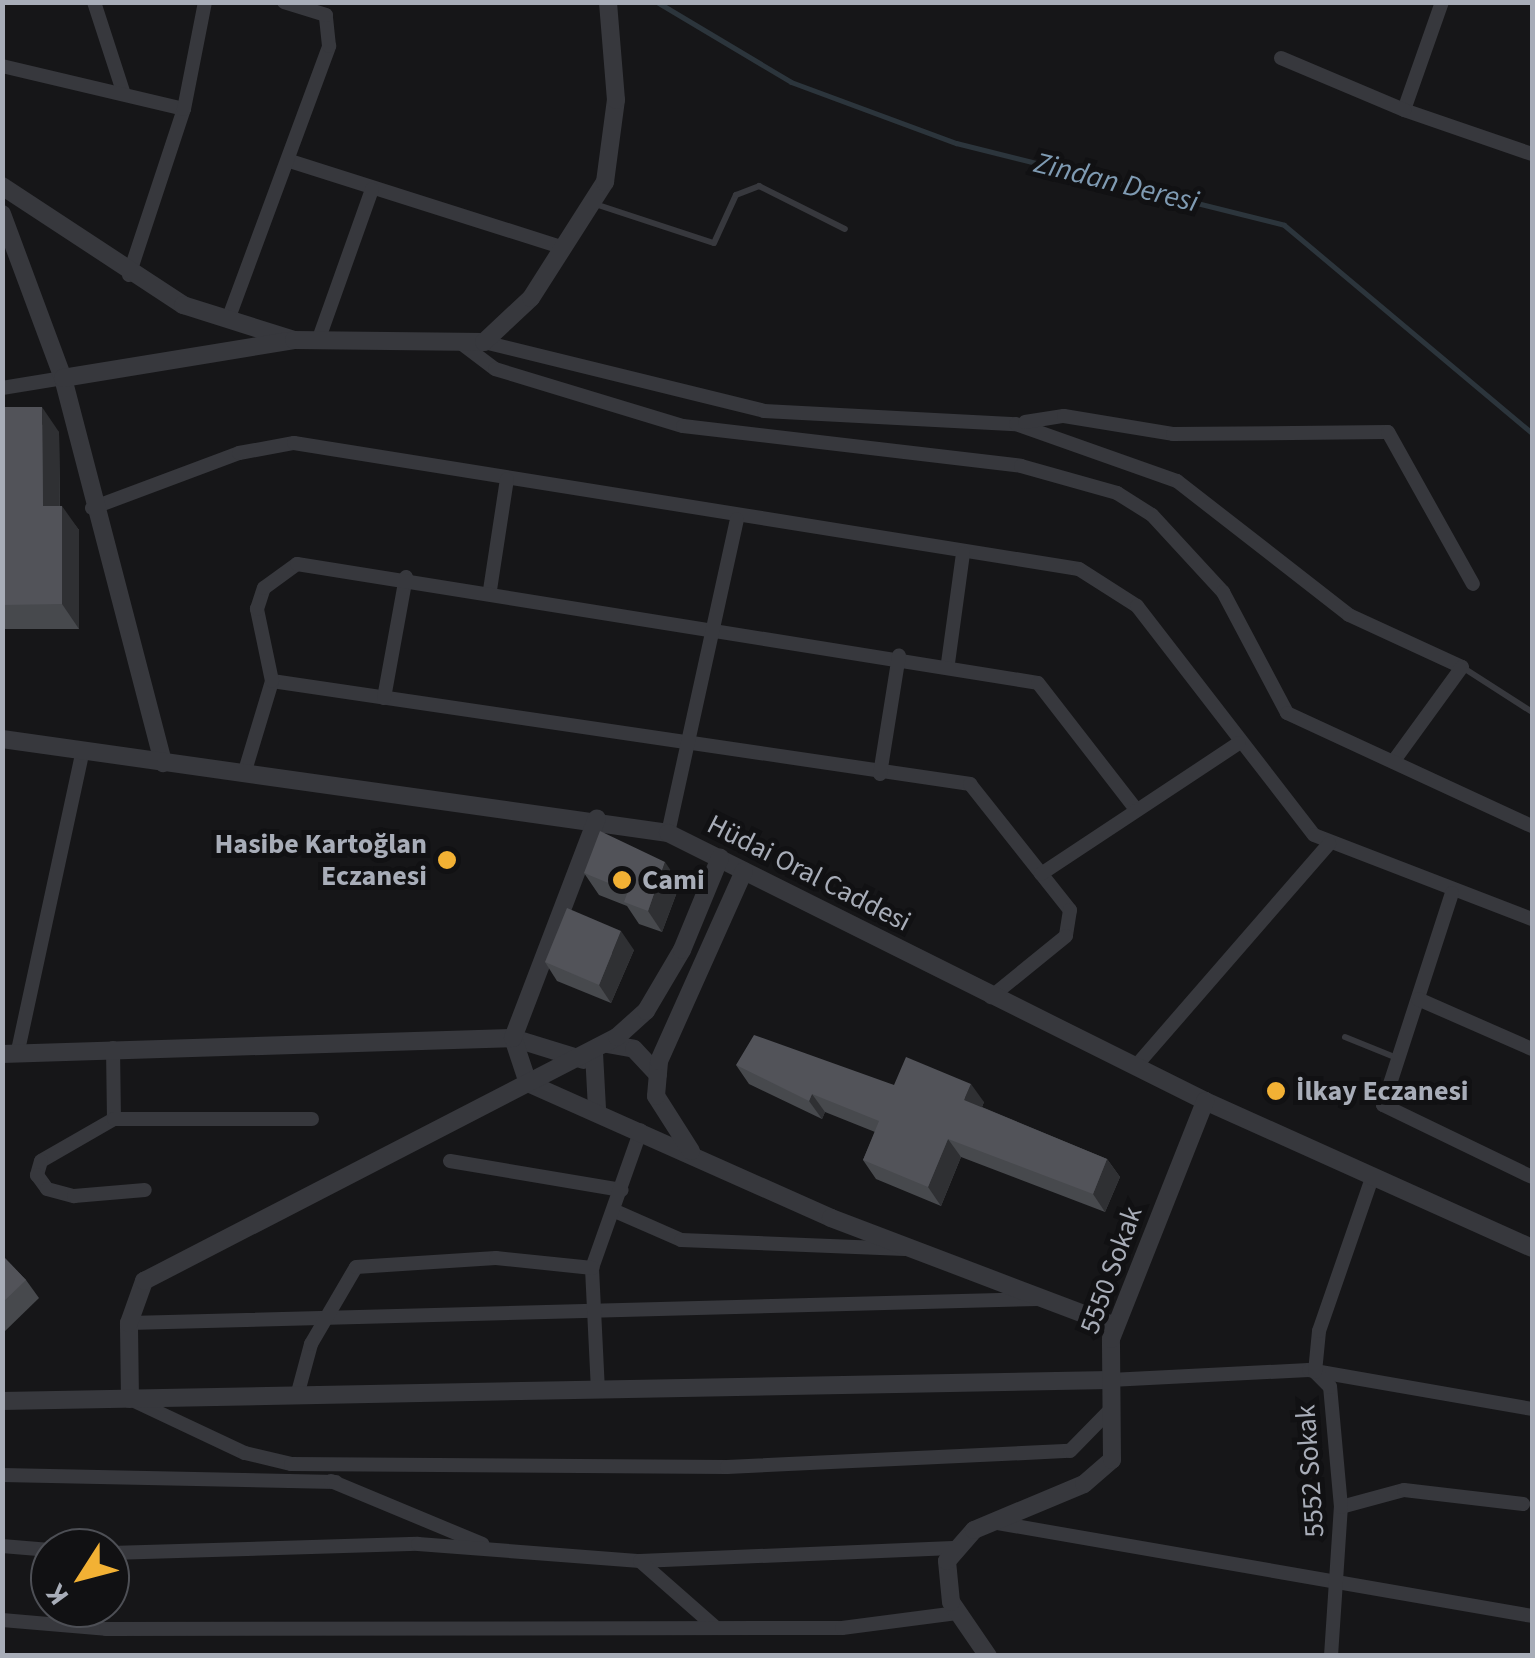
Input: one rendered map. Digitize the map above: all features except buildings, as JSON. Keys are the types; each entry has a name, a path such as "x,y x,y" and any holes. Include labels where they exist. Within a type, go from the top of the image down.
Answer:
{"street":[{"path":"94,2 123,92"},
{"path":"129,274 184,109 205,2"},
{"path":"229,317 293,162 330,29 309,5 284,2"},
{"path":"484,342 564,248 605,182 616,100 608,2"},
{"path":"1404,110 1442,2"},
{"path":"1281,58 1404,110 1532,154"},
{"path":"2,66 184,109"},
{"path":"293,162 564,248"},
{"path":"2,186 129,274 183,305 294,340"},
{"path":"318,341 372,189"},
{"path":"2,214 62,378 92,508 163,762"},
{"path":"2,388 294,340 484,342 764,411 1016,424 1064,416 1173,434 1388,432 1473,584"},
{"path":"462,344 495,369 683,426 1021,466 1117,493 1180,541 1222,592 1287,714 1532,826"},
{"path":"1016,424 1177,481 1349,615 1462,668 1392,762"},
{"path":"92,508 239,453 294,443 736,518 1079,569 1114,585 1239,743 1329,844 1452,893 1532,919"},
{"path":"490,590 507,479"},
{"path":"668,833 692,744 736,518"},
{"path":"948,663 963,553"},
{"path":"244,774 272,681 257,609 280,572 298,564 406,577 714,630 948,663 1038,683 1135,808"},
{"path":"384,698 406,577"},
{"path":"880,774 899,656"},
{"path":"272,681 880,774 970,784 1041,874 1071,925 990,997"},
{"name":"Hüdai Oral Caddesi","path":"2,739 597,818 668,833 1205,1101 1532,1248"},
{"path":"1041,874 1135,808 1239,743"},
{"path":"84,750 10,1054 513,1038 595,1052 634,1049 658,1075"},
{"path":"528,1083 513,1038 597,818"},
{"path":"1135,1067 1329,844"},
{"path":"130,1399 129,1322 144,1281 186,1255 595,1052 655,996 720,858"},
{"path":"598,1391 592,1268 656,1096 658,1075 696,966 744,871"},
{"path":"1452,893 1383,1105 1532,1177"},
{"path":"1418,999 1532,1049"},
{"path":"113,1048 114,1119"},
{"path":"595,1052 597,1109"},
{"path":"528,1083 597,1109 916,1250 1116,1326"},
{"path":"656,1096 694,1155"},
{"name":"5550 Sokak","path":"953,1548 992,1522 1098,1476 1112,1460 1110,1380 1116,1326 1205,1101"},
{"path":"144,1190 74,1196 47,1189 37,1176 41,1162 114,1119 312,1118"},
{"path":"450,1161 622,1190"},
{"name":"5552 Sokak","path":"1331,1656 1340,1579 1341,1507 1330,1387 1315,1372 1319,1331 1372,1178"},
{"path":"615,1212 681,1240 916,1250"},
{"path":"297,1396 326,1318 356,1267 496,1258 592,1268"},
{"path":"129,1322 1048,1299"},
{"path":"2,1401 1110,1380 1315,1372 1532,1409"},
{"path":"130,1399 245,1453 291,1464 492,1548"},
{"path":"291,1464 727,1467 1070,1451 1112,1408"},
{"path":"2,1475 336,1482"},
{"path":"1341,1507 1404,1490 1522,1504"},
{"path":"992,1522 1340,1579 1532,1616"},
{"path":"2,1546 30,1548"},
{"path":"130,1553 492,1548 640,1561 953,1548 946,1588 957,1613 988,1656"},
{"path":"640,1561 716,1627"},
{"path":"2,1620 125,1629 842,1628 957,1613"}],"lane":[{"path":"592,204 714,243 736,194 759,186 845,229"},
{"path":"1462,668 1532,712"},
{"path":"1345,1038 1398,1058"}],"waterway":[{"name":"Zindan Deresi","path":"657,2 791,82 956,143 1284,225 1532,433"}],"place":[{"name":"Hasibe Kartoğlan Eczanesi","path":"447,860"},
{"name":"Cami","path":"622,880"},
{"name":"İlkay Eczanesi","path":"1276,1091"}]}
